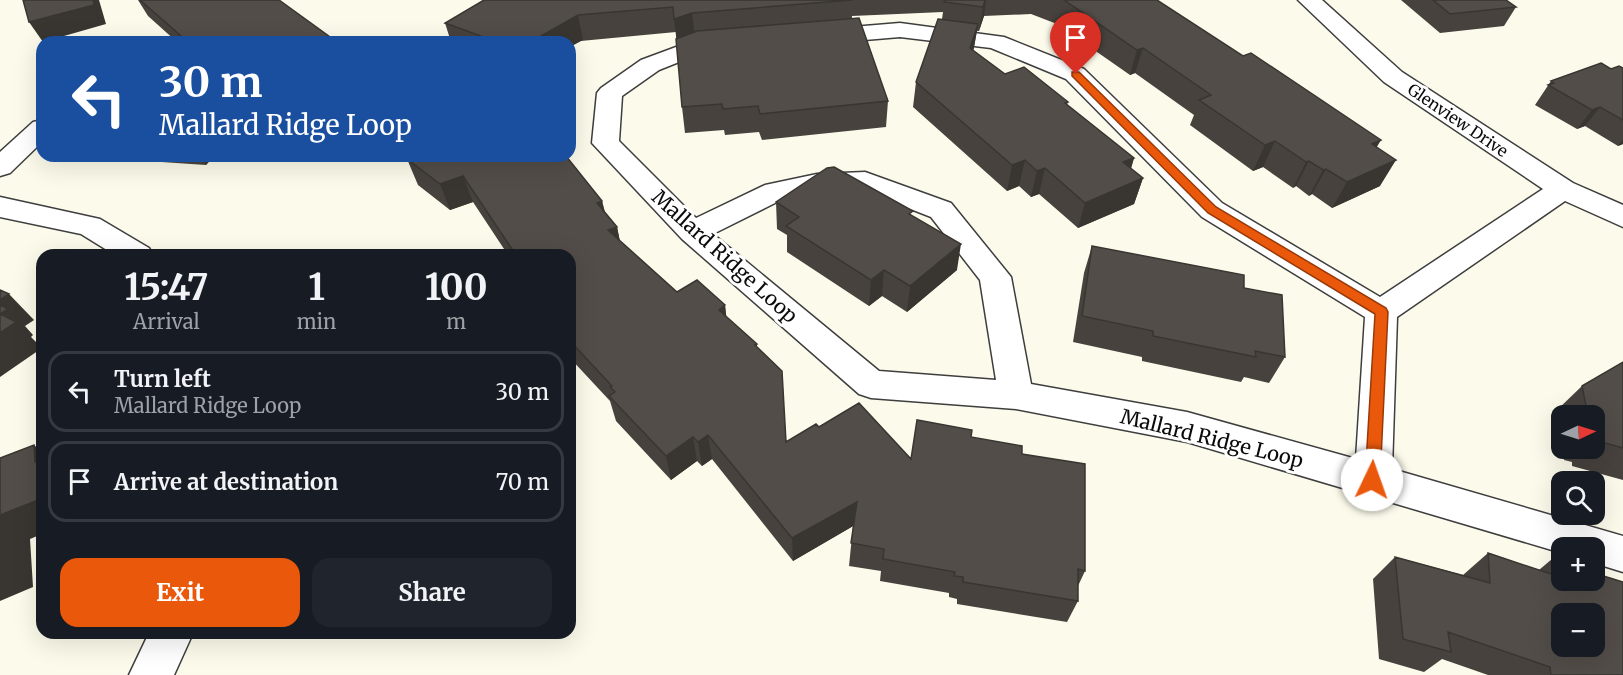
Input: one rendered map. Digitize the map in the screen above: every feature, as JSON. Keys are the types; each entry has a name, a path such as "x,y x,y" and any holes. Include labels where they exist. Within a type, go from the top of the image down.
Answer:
{"street":[{"name":"Glenview Drive","path":"1309,0 1393,76 1563,189 1623,217"},
{"name":"Mallard Ridge Loop","path":"1381,312 1212,210 1076,74 996,42 900,30 695,47 650,65 610,93 605,143 692,232 871,384 1016,395 1187,428 1623,554"},
{"path":"0,167 36,134"},
{"path":"692,232 775,192 817,183 865,181 941,210 995,277 1016,395"},
{"path":"1372,480 1381,312 1563,189"},
{"path":"0,207 90,226 128,249"},
{"path":"151,675 169,639"}],"building":[{"path":"23,0 93,0 94,5 29,22"},
{"path":"140,0 279,0 329,36 181,36"},
{"path":"484,0 852,0 692,13 674,19 673,7 578,15 541,36 481,36 445,23"},
{"path":"945,0 985,0 983,7 944,2"},
{"path":"1064,0 1157,0 1243,56 1251,53 1381,140 1372,144 1396,160 1347,182 1326,169 1323,170 1309,161 1306,162 1275,141 1265,145 1199,100 1211,95 1143,48 1137,50"},
{"path":"1433,0 1506,0 1516,7 1450,14"},
{"path":"859,18 888,101 760,114 758,106 723,109 722,104 682,107 676,39 697,31"},
{"path":"938,19 978,24 970,48 1005,74 1024,67 1134,158 1123,162 1143,178 1085,203 1045,168 1037,171 1025,160 1012,165 916,82"},
{"path":"1601,63 1611,69 1619,66 1623,68 1623,120 1600,107 1592,110 1548,85 1554,83 1551,81"},
{"path":"411,162 571,162 602,201 597,203 617,227 608,230 677,292 697,280 725,305 719,310 757,344 755,345 782,371 786,442 816,424 819,427 859,403 911,459 917,420 972,430 971,437 1022,446 1022,454 1085,464 1085,571 1078,569 1078,601 963,582 963,577 954,576 955,572 883,559 884,549 851,543 857,502 792,538 708,435 698,442 693,437 666,456 609,396 615,392 610,387 612,386 576,347 576,249 512,249 463,176 440,184"},
{"path":"834,167 913,211 909,214 961,244 910,286 884,270 871,280 786,226 799,217 776,202 827,168"},
{"path":"1092,246 1244,275 1244,288 1282,295 1285,357 1255,351 1256,357 1153,336 1153,331 1082,316"},
{"path":"0,290 9,294 0,300"},
{"path":"0,305 8,309 0,314"},
{"path":"0,314 16,322 0,333"},
{"path":"1623,362 1623,448 1605,443 1605,405 1586,405 1582,386"},
{"path":"34,445 36,501 0,515 0,458"},
{"path":"1488,553 1551,574 1551,591 1605,591 1605,576 1623,582 1623,675 1551,675 1550,667 1448,632 1451,652 1403,639 1395,557 1490,583"}],"route":[{"path":"1076,74 1212,210 1381,312 1372,480"}]}
